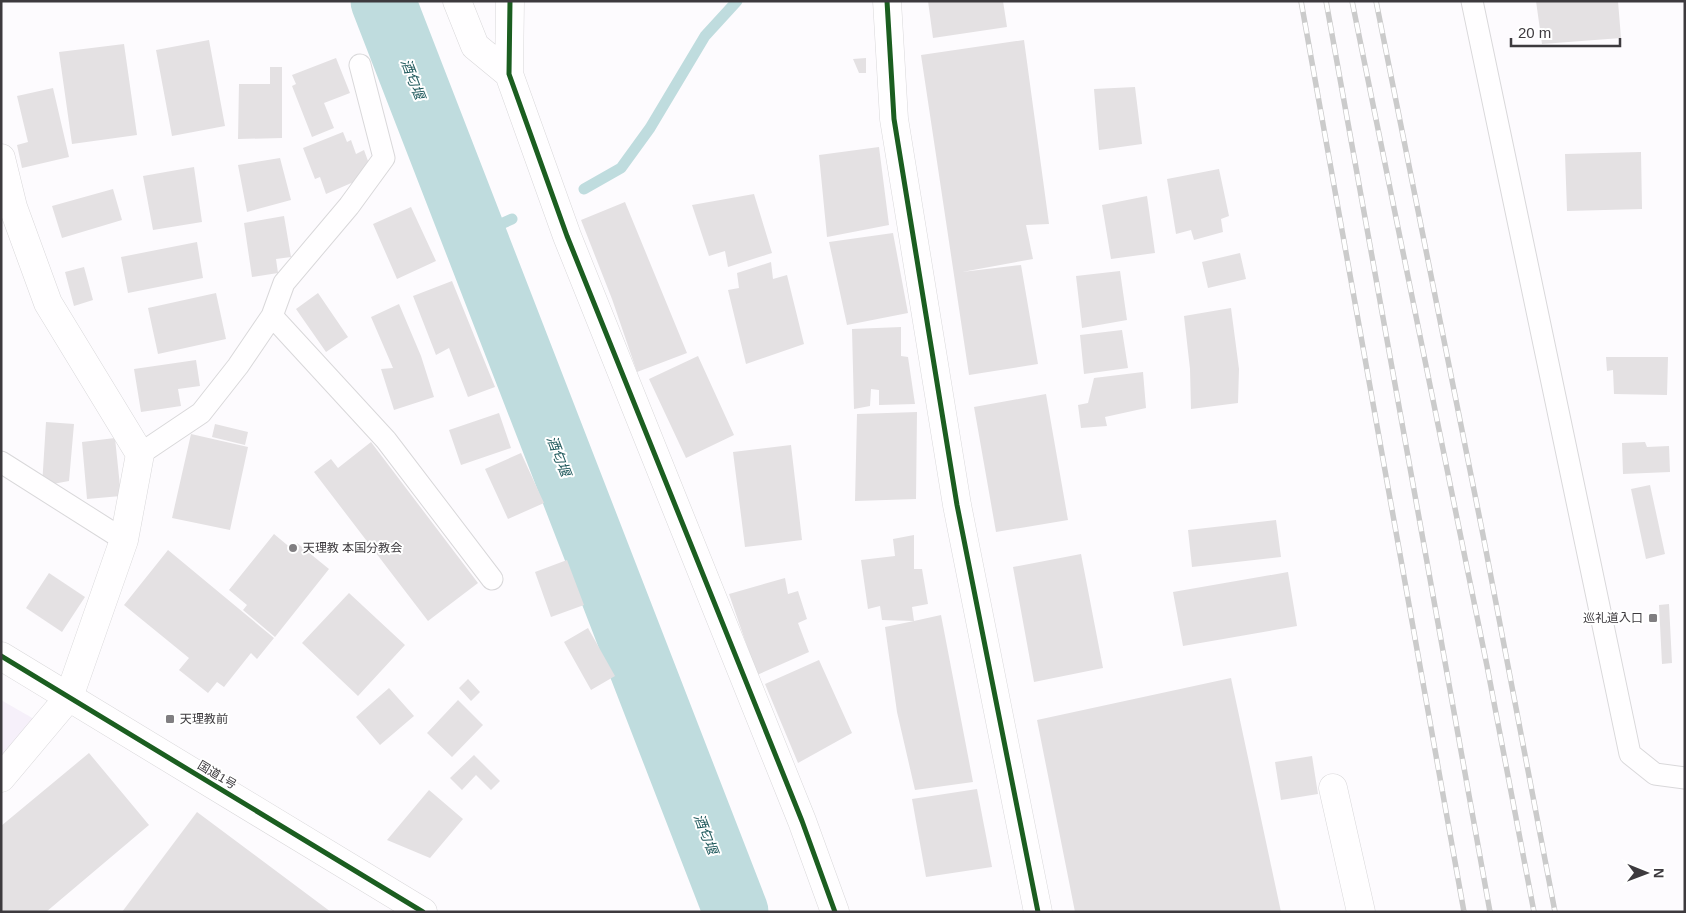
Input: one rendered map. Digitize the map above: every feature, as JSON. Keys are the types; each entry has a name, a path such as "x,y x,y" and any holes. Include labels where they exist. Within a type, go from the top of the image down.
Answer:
{"main road":[{"path":"457,1 475,46 509,74"},
{"path":"510,1 509,74 567,236 802,821 835,912"},
{"path":"887,1 894,119 957,505 1038,912"},
{"path":"1,158 7,206 48,303 140,454 124,540 69,697 1,778"},
{"name":"国道1号","path":"1,656 423,912"},
{"path":"1334,788 1361,912"}],"lane":[{"path":"1472,1 1630,754 1655,774 1685,778"},
{"path":"140,454 201,413 238,366 272,316 284,283 349,206 384,158 360,65"},
{"path":"272,316 386,440 492,579"},
{"path":"1,462 124,540"}],"shaded area":[{"path":"1,700 34,719 1,759"}],"building":[{"path":"928,1 1003,1 1007,27 933,38"},
{"path":"1536,1 1618,1 1621,38 1542,44"},
{"path":"209,40 225,126 172,136 156,50"},
{"path":"1024,40 1049,224 1026,225 1033,259 962,272 1021,265 1038,364 969,375 921,55"},
{"path":"124,44 137,135 72,144 59,52"},
{"path":"336,58 350,93 324,103 334,128 312,137 292,86 296,84 292,75"},
{"path":"866,58 866,73 859,73 853,59"},
{"path":"270,67 282,67 282,138 238,139 239,84 270,84"},
{"path":"1135,87 1142,144 1099,150 1094,89"},
{"path":"53,88 69,157 22,168 17,145 28,142 17,96"},
{"path":"343,132 347,142 351,140 356,154 364,150 372,172 326,194 320,177 315,179 303,148"},
{"path":"879,147 889,225 827,237 819,155"},
{"path":"1641,152 1642,209 1567,211 1565,154"},
{"path":"280,158 291,200 247,212 238,165"},
{"path":"194,167 202,222 153,230 143,176"},
{"path":"1219,169 1229,216 1221,219 1223,232 1194,240 1191,230 1176,234 1167,179"},
{"path":"113,189 122,220 62,238 52,206"},
{"path":"754,194 772,253 728,267 725,251 709,256 692,205"},
{"path":"1147,196 1155,253 1111,259 1102,205"},
{"path":"625,202 687,353 637,372 612,299 581,220"},
{"path":"411,207 436,261 397,279 373,224"},
{"path":"284,216 291,257 276,259 278,273 252,277 244,223"},
{"path":"893,233 908,313 847,325 829,242"},
{"path":"197,242 203,278 128,293 121,257"},
{"path":"1240,253 1246,279 1208,288 1202,262"},
{"path":"771,262 773,279 787,275 804,344 746,364 728,290 739,288 737,273"},
{"path":"84,267 93,300 74,306 65,272"},
{"path":"1120,271 1127,320 1082,328 1076,276"},
{"path":"452,281 495,387 468,397 449,348 436,355 413,296"},
{"path":"216,293 226,339 158,354 148,308"},
{"path":"318,293 348,337 326,352 296,309"},
{"path":"399,304 421,356 434,397 394,410 381,369 393,368 371,317"},
{"path":"1231,308 1239,369 1238,403 1191,409 1190,369 1184,316"},
{"path":"901,327 901,356 908,357 915,404 879,405 879,390 871,389 870,406 854,409 852,329"},
{"path":"1122,330 1128,368 1084,374 1080,335"},
{"path":"698,356 734,435 686,458 649,379"},
{"path":"1606,357 1668,357 1667,395 1614,394 1613,370 1607,371"},
{"path":"196,360 200,386 178,389 181,406 141,412 134,369"},
{"path":"1143,372 1146,408 1105,417 1107,426 1081,428 1078,405 1088,403 1094,378"},
{"path":"1046,394 1068,520 996,532 974,407"},
{"path":"917,412 916,499 855,501 857,414"},
{"path":"499,413 511,448 461,465 449,430"},
{"path":"46,422 74,424 69,481 42,486"},
{"path":"215,424 248,432 245,445 212,437"},
{"path":"191,434 248,447 230,530 172,518"},
{"path":"115,438 121,496 87,499 82,442"},
{"path":"371,442 478,583 428,621 314,472 331,459 338,468"},
{"path":"1645,442 1647,447 1669,446 1670,472 1623,474 1622,443"},
{"path":"791,445 802,540 745,547 733,452"},
{"path":"521,453 544,503 508,519 485,469"},
{"path":"1650,485 1665,554 1646,559 1631,489"},
{"path":"1276,520 1281,557 1192,567 1188,530"},
{"path":"274,534 292,549 297,543 329,569 275,637 243,610 247,605 229,590"},
{"path":"914,535 914,569 922,569 928,604 912,607 914,621 882,620 880,606 868,609 861,560 895,556 893,539"},
{"path":"168,550 274,638 257,659 251,653 224,687 217,682 208,693 179,670 189,658 124,605"},
{"path":"1081,554 1103,668 1034,682 1013,567"},
{"path":"567,560 584,605 551,617 535,572"},
{"path":"1288,572 1297,626 1183,646 1173,592"},
{"path":"49,573 85,597 62,632 26,608"},
{"path":"785,578 788,594 798,591 807,619 798,623 809,652 757,675 729,594"},
{"path":"349,593 405,645 358,696 302,643"},
{"path":"1669,604 1672,663 1662,664 1659,605"},
{"path":"941,615 973,782 915,790 897,712 885,627"},
{"path":"588,628 615,676 591,690 564,642"},
{"path":"819,660 852,733 798,763 765,684"},
{"path":"1231,678 1281,912 1075,912 1037,720"},
{"path":"468,679 480,692 471,701 459,688"},
{"path":"389,688 414,716 380,745 356,717"},
{"path":"458,700 483,725 452,757 427,733"},
{"path":"89,753 149,825 46,912 1,912 1,826"},
{"path":"474,755 500,781 491,790 476,775 462,790 450,778"},
{"path":"1312,756 1318,794 1281,800 1275,762"},
{"path":"977,789 992,867 926,877 912,799"},
{"path":"429,790 463,819 430,858 387,840"},
{"path":"197,812 331,912 122,912"}],"waterway":[{"name":"酒匂堰","path":"383,1 736,912"},
{"path":"584,189 621,168 650,128 705,36 737,1"},
{"path":"474,236 512,219"}],"railway":[{"path":"1301,1 1464,912"},
{"path":"1326,1 1490,912"},
{"path":"1352,1 1487,666 1534,912"},
{"path":"1376,1 1483,535 1555,912"}],"cycle path":[{"path":"510,1 509,74 567,236 802,821 835,912"},
{"path":"887,1 894,119 957,505 1038,912"},
{"path":"1,656 423,912"}],"place":[{"name":"天理教 本国分教会","path":"293,548"},
{"name":"巡礼道入口","path":"1653,618"},
{"name":"天理教前","path":"170,719"}]}
